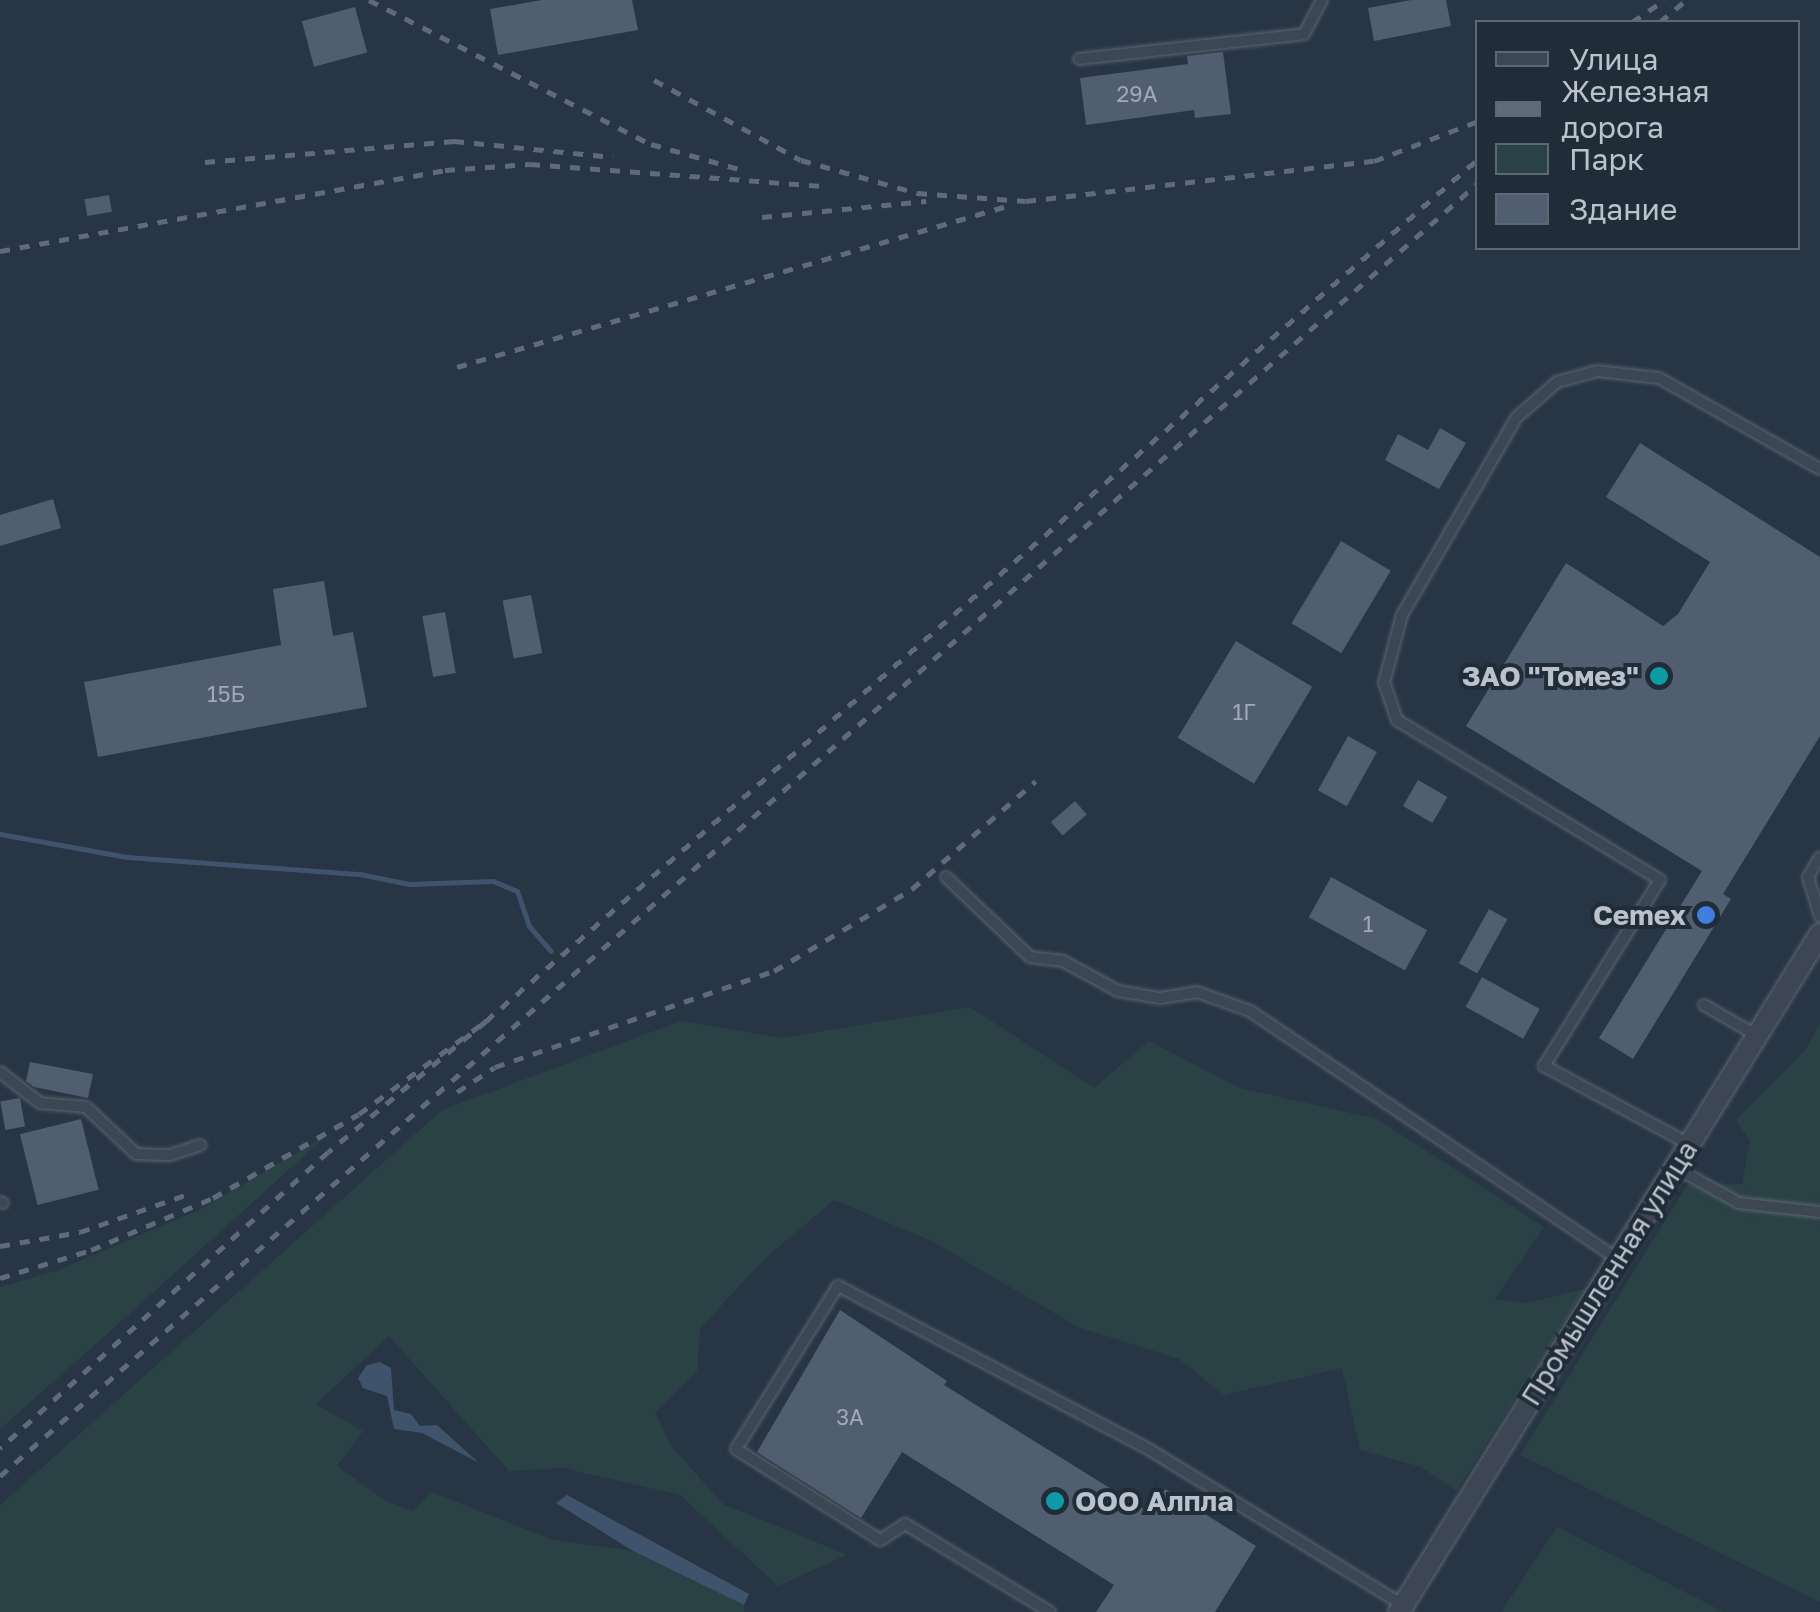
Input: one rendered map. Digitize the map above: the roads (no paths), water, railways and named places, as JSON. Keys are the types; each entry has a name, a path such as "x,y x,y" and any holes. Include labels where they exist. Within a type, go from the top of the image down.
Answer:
{"street":[{"name":"Промышленная улица","path":"1401,1608 1820,934"}],"lane":[{"path":"1079,59 1304,34 1322,0"},
{"path":"1690,1144 1544,1066 1660,880 1396,720 1384,683 1402,615 1516,418 1557,382 1597,372 1660,378 1820,468"},
{"path":"1820,857 1808,878 1820,916"},
{"path":"946,877 1030,957 1063,962 1118,991 1160,998 1197,992 1250,1011 1618,1258"},
{"path":"1704,1005 1757,1036"},
{"path":"0,1072 40,1103 86,1106 136,1154 170,1155 200,1145"},
{"path":"1675,1167 1739,1204 1820,1212"},
{"path":"1050,1612 905,1524 880,1540 736,1449 838,1286 1150,1450 1401,1608"}],"water":[{"path":"380,1362 391,1368 394,1410 411,1414 420,1426 437,1425 479,1463 422,1433 394,1429 387,1396 363,1388 358,1378 367,1365"},
{"path":"567,1495 749,1594 744,1605 633,1551 556,1503"}],"waterway":[{"path":"0,834 127,857 360,874 409,884 493,881 517,891 529,926 551,951"}],"railway":[{"path":"369,0 651,144 746,171"},
{"path":"1635,20 1665,0"},
{"path":"1662,20 1686,0"},
{"path":"654,80 801,160 917,193 1026,201 1374,161 1475,122"},
{"path":"205,162 454,141 613,157"},
{"path":"486,1021 1475,162"},
{"path":"0,251 445,170 530,164 824,186"},
{"path":"0,1476 1475,186"},
{"path":"762,217 926,201"},
{"path":"457,367 1007,206"},
{"path":"457,1092 495,1067 774,971 912,889 1036,781"},
{"path":"0,1278 91,1250 213,1198 359,1114 486,1021 328,1152 0,1448"},
{"path":"0,1246 80,1232 191,1193"}],"place":[{"name":"ЗАО \"Томез\"","path":"1659,676"},
{"name":"Cemex","path":"1706,915"},
{"name":"ООО Алпла","path":"1055,1501"}]}
